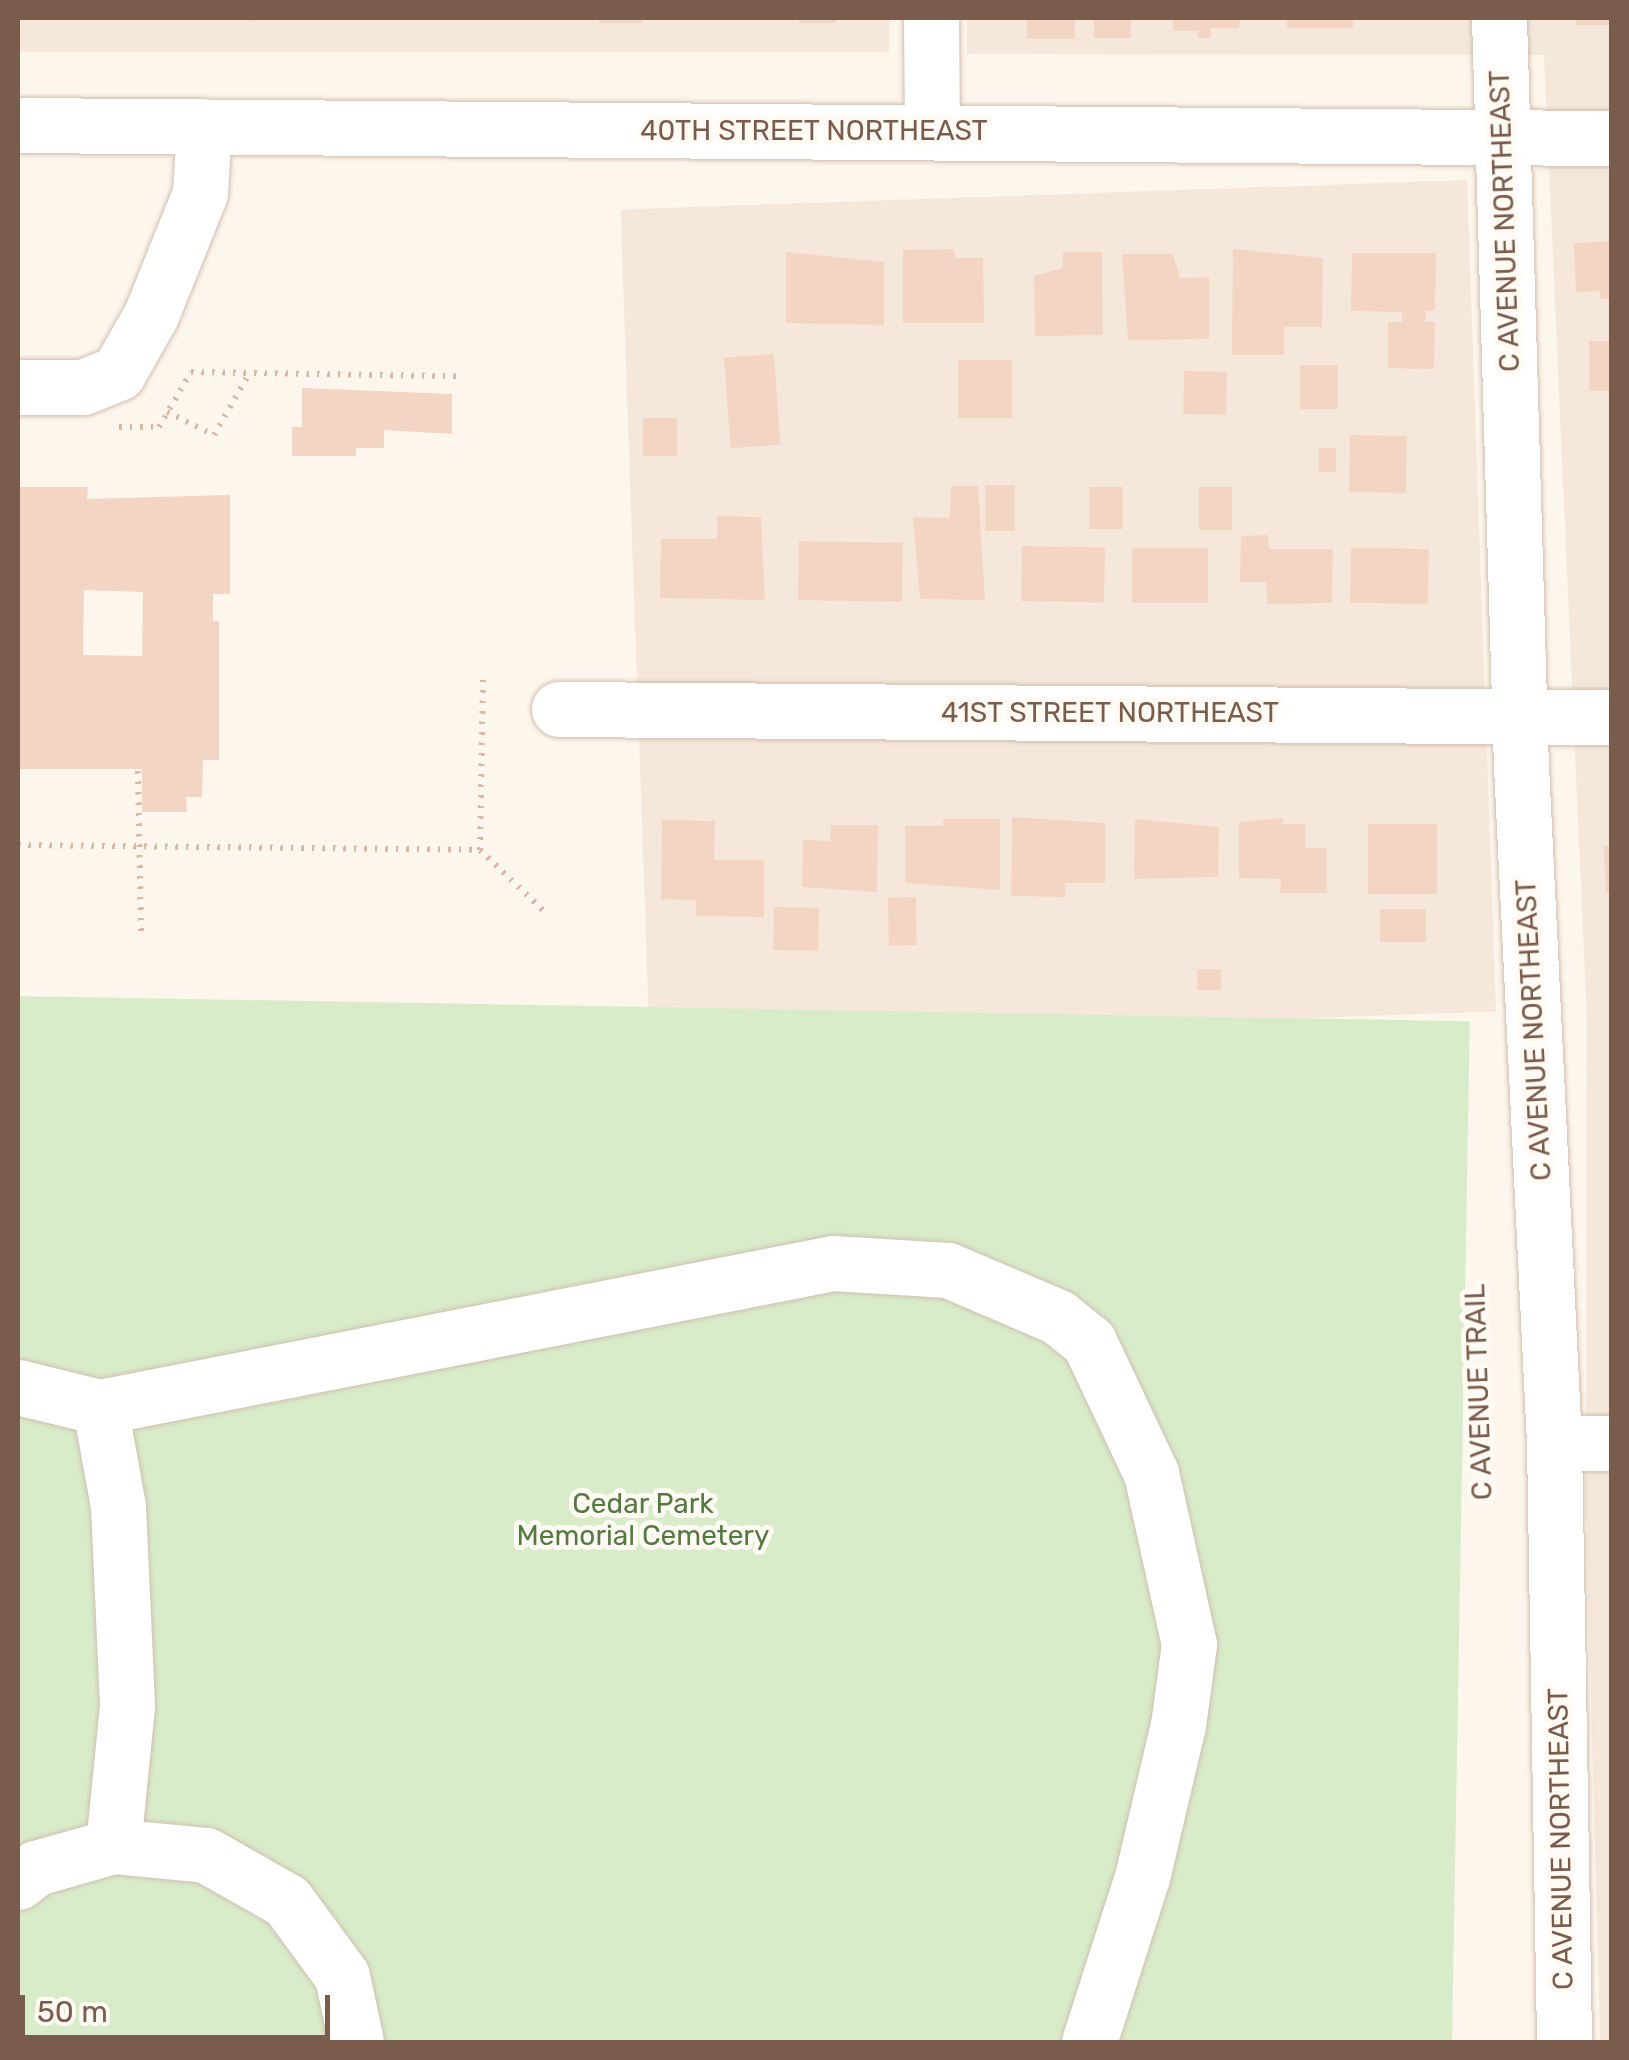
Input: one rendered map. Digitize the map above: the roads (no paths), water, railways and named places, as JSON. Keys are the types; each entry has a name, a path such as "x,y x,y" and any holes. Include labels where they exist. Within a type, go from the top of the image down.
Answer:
{"street":[{"path":"931,18 932,132"},
{"name":"C AVENUE NORTHEAST","path":"1499,18 1519,717 1554,1443 1564,2042"},
{"name":"40TH STREET NORTHEAST","path":"18,125 1612,138"},
{"path":"18,387 84,388 118,373 151,315 200,194 204,126"},
{"name":"41ST STREET NORTHEAST","path":"584,709 1612,717"},
{"path":"18,1388 100,1406 833,1262 948,1270 1058,1317 1089,1342 1152,1473 1189,1644 1178,1726 1142,1877 1090,2042"},
{"path":"100,1406 118,1506 127,1706 113,1846"},
{"path":"1554,1443 1612,1443"},
{"path":"18,1882 36,1868 113,1846 206,1855 287,1901 342,1976 356,2042"}],"park label":[{"name":"Cedar Park Memorial Cemetery","path":"643,1520"}]}
